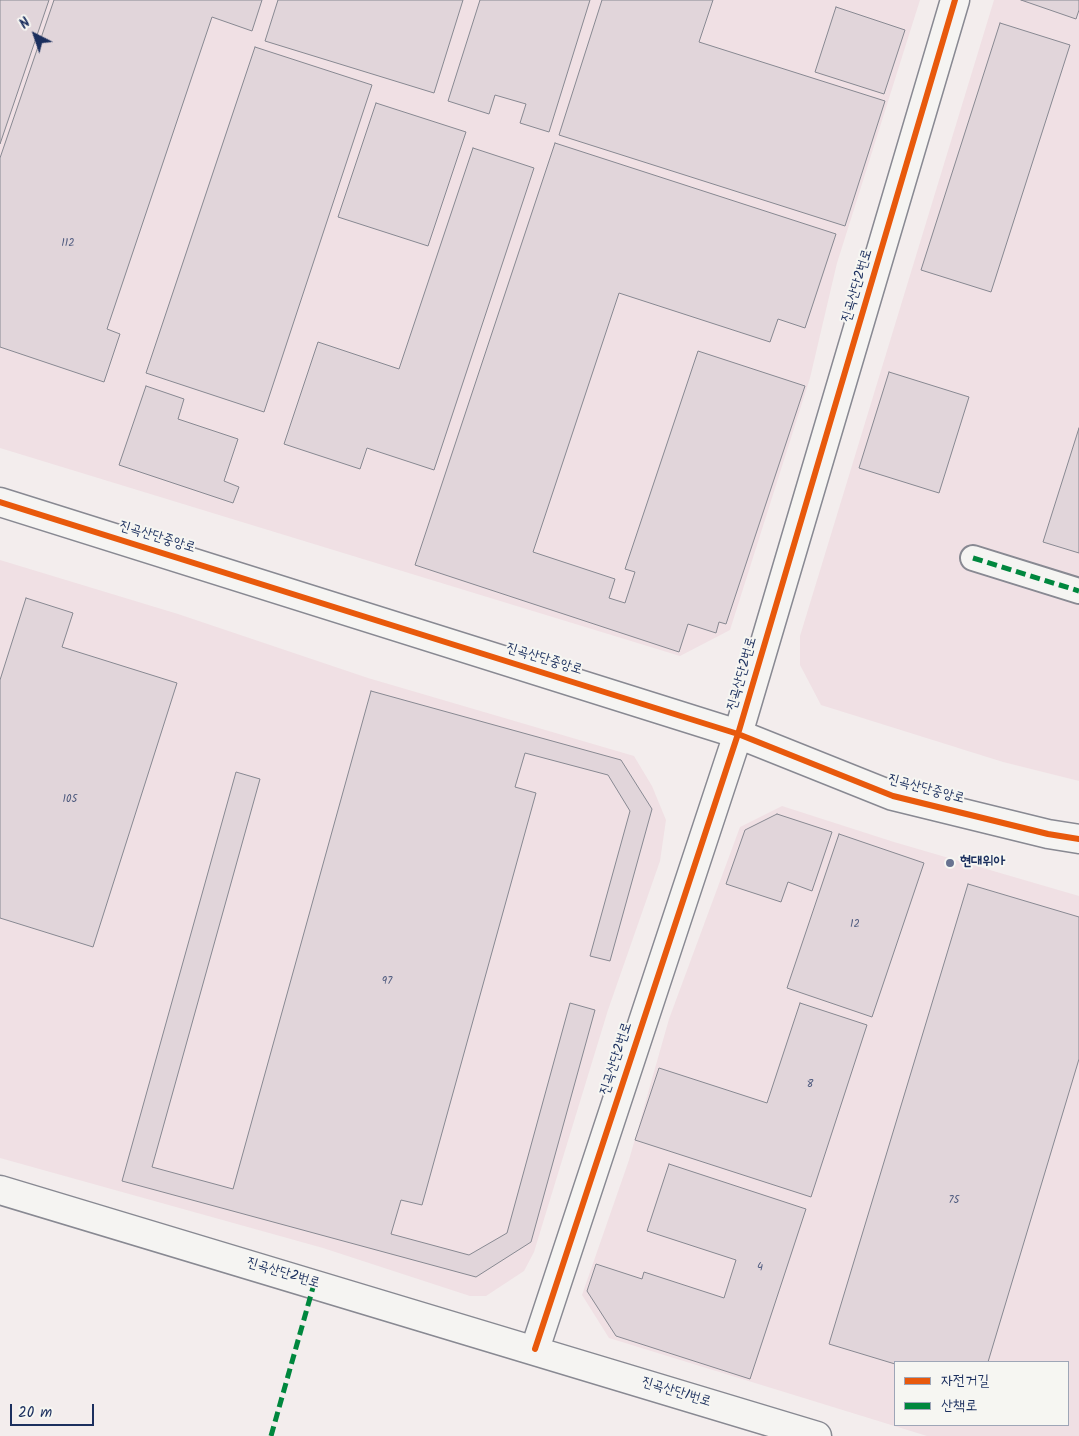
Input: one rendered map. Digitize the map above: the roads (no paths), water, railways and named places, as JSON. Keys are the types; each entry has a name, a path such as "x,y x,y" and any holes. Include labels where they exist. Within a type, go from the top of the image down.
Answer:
{"street":[{"name":"진곡산단2번로","path":"0,1190 535,1349 738,734 955,0"},
{"name":"진곡산단중앙로","path":"0,502 738,734 893,796 1079,840"},
{"path":"973,558 1079,591"},
{"name":"진곡산단1번로","path":"535,1349 817,1436"}],"place":[{"name":"현대위아","path":"950,863"}]}
